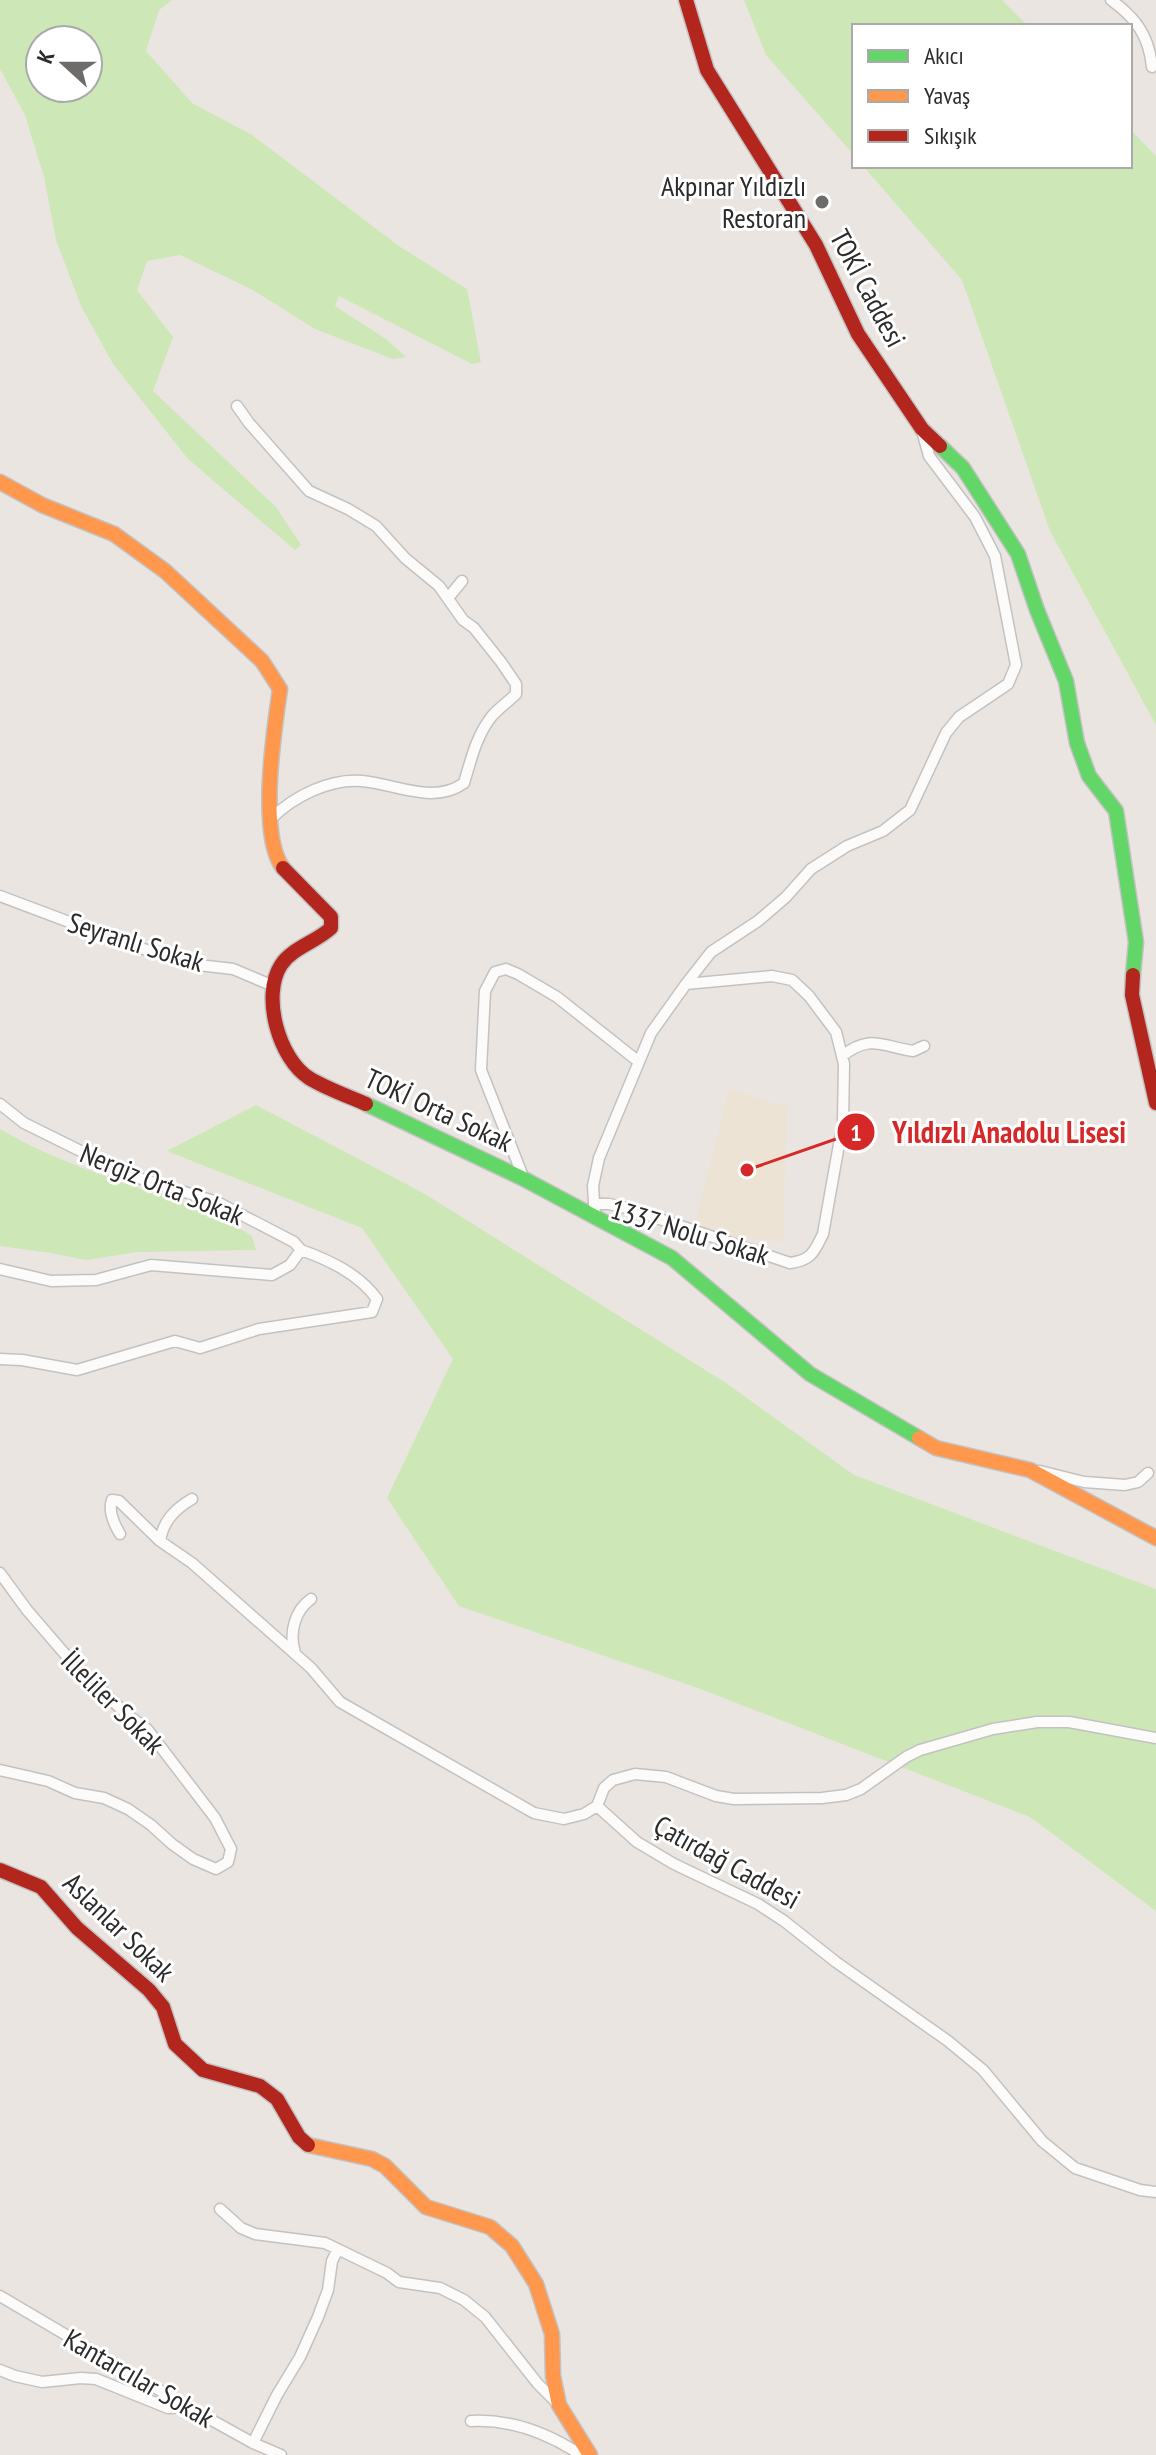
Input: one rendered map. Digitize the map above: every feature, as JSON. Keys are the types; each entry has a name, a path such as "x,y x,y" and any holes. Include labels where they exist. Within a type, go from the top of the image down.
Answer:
{"street":[{"name":"TOKİ Caddesi","path":"686,0 707,70 816,245 858,334 922,429 963,468 1018,554 1066,681 1077,743 1089,776 1116,811 1136,942 1132,995 1156,1103"},
{"path":"1111,0 1137,23 1150,47 1152,67"},
{"path":"237,406 309,491 376,526 405,558 439,586 463,620 483,638 516,684 516,694 498,709 482,731 464,783 453,791 440,794 360,781 333,784 294,800 272,818"},
{"path":"922,429 929,456 975,517 995,556 1016,665 1008,684 959,717 946,733 910,810 883,831 847,846 811,869 786,897 758,921 711,952 686,984 651,1033 599,1158 593,1186 594,1211 672,1258 810,1374 936,1448 1084,1482 1125,1485 1138,1482 1148,1473"},
{"path":"0,482 42,505 114,534 165,571 262,661 280,689 270,764 272,842 276,858 290,876 331,917 331,928 296,950 281,966 271,985"},
{"path":"448,598 462,581"},
{"name":"Seyranlı Sokak","path":"0,896 125,943 190,964 233,969 271,985"},
{"path":"524,1179 481,1070 485,991 495,972 506,969 557,997 639,1062"},
{"name":"1337 Nolu Sokak","path":"594,1211 609,1204 627,1208 790,1263 804,1261 815,1250 823,1234 838,1155 844,1099 842,1056 836,1032 809,996 792,980 772,976 686,984"},
{"name":"TOKİ Orta Sokak","path":"271,985 273,1017 295,1067 308,1077 594,1211"},
{"path":"842,1056 853,1047 867,1042 913,1051 924,1046"},
{"name":"Nergiz Orta Sokak","path":"0,1104 24,1123 63,1143 129,1175 217,1202 294,1242 301,1250 290,1265 272,1275 151,1265 96,1280 51,1281 0,1269"},
{"path":"0,1359 77,1370 175,1341 200,1348 259,1329 372,1312 377,1299 369,1288 334,1264 301,1250"},
{"path":"1030,1470 1156,1538"},
{"path":"160,1541 163,1528 175,1510 192,1499"},
{"path":"120,1534 111,1514 112,1500 119,1501 160,1541 192,1563 296,1655 340,1702 534,1813 564,1819 584,1814 597,1806"},
{"name":"İlleliler Sokak","path":"0,1573 64,1653 126,1714 147,1729 199,1794 231,1849 228,1862 216,1869 193,1859 128,1809 104,1798 75,1793 48,1781 0,1770"},
{"path":"296,1655 292,1642 293,1627 301,1609 311,1599"},
{"name":"Çatırdağ Caddesi","path":"1156,1738 1069,1722 1037,1722 993,1729 920,1750 861,1789 846,1795 734,1799 716,1796 666,1777 635,1774 613,1780 604,1788 597,1806 649,1850 758,1904 784,1921 948,2041 983,2070 1042,2141 1075,2168 1140,2190 1156,2192"},
{"name":"Aslanlar Sokak","path":"0,1870 41,1887 77,1928 149,1990 163,2007 175,2044 203,2070 260,2086 277,2099 299,2137 309,2146 372,2159 385,2166 426,2207 490,2227 512,2246 536,2284 552,2334 553,2376 559,2405"},
{"path":"220,2209 241,2228 255,2234 325,2243 399,2282 440,2288 476,2308 559,2405 590,2455"},
{"path":"253,2443 318,2317 338,2249"},
{"name":"Kantarcılar Sokak","path":"0,2296 188,2407 281,2455"},
{"path":"0,2370 42,2382 96,2379 168,2408 188,2407"},
{"path":"471,2421 490,2420 518,2425 560,2441 581,2455"}],"shaded area":[{"path":"729,1089 787,1107 783,1242 693,1232"}],"green space":[{"path":"0,0 172,0 159,10 146,51 192,103 252,135 399,246 467,289 481,362 472,364 339,296 335,306 386,339 406,357 393,359 315,329 253,290 180,255 147,261 137,290 173,337 153,391 276,507 301,545 295,550 188,459 113,364 81,306 56,240 44,177 25,115 0,69"},
{"path":"744,0 1002,0 1026,24 852,24 852,153 766,55"},
{"path":"1132,131 1156,156 1156,725 1050,531 962,280 865,168 1132,168"},
{"path":"256,1105 425,1194 726,1383 854,1475 1156,1589 1156,1911 1030,1817 698,1688 459,1606 387,1498 453,1359 362,1228 167,1151"},
{"path":"0,1129 78,1166 219,1217 252,1236 256,1250 138,1252 86,1260 0,1246"}],"traffic: fast":[{"path":"940,446 963,468 1018,554 1066,681 1077,743 1089,776 1116,811 1136,942 1133,975"},
{"path":"366,1104 524,1179 672,1258 810,1374 919,1438"}],"traffic: slow":[{"path":"0,482 42,505 114,534 165,571 262,661 280,689 269,808 275,853 283,868"},
{"path":"919,1438 936,1448 1030,1470 1156,1538"},
{"path":"308,2145 372,2159 385,2166 426,2207 490,2227 512,2246 536,2284 552,2334 553,2376 559,2405 590,2455"}],"traffic: jam":[{"path":"686,0 707,70 816,245 858,334 922,429 940,446"},
{"path":"283,868 331,917 331,928 291,954 281,965 273,993 276,1026 289,1057 298,1069 330,1089 366,1104"},
{"path":"1133,975 1132,995 1156,1103"},
{"path":"0,1870 41,1887 77,1928 149,1990 163,2007 175,2044 203,2070 260,2086 277,2099 299,2137 308,2145"}],"place":[{"name":"Akpınar Yıldızlı Restoran","path":"822,202"},
{"name":"Yıldızlı Anadolu Lisesi","path":"747,1170"}]}
